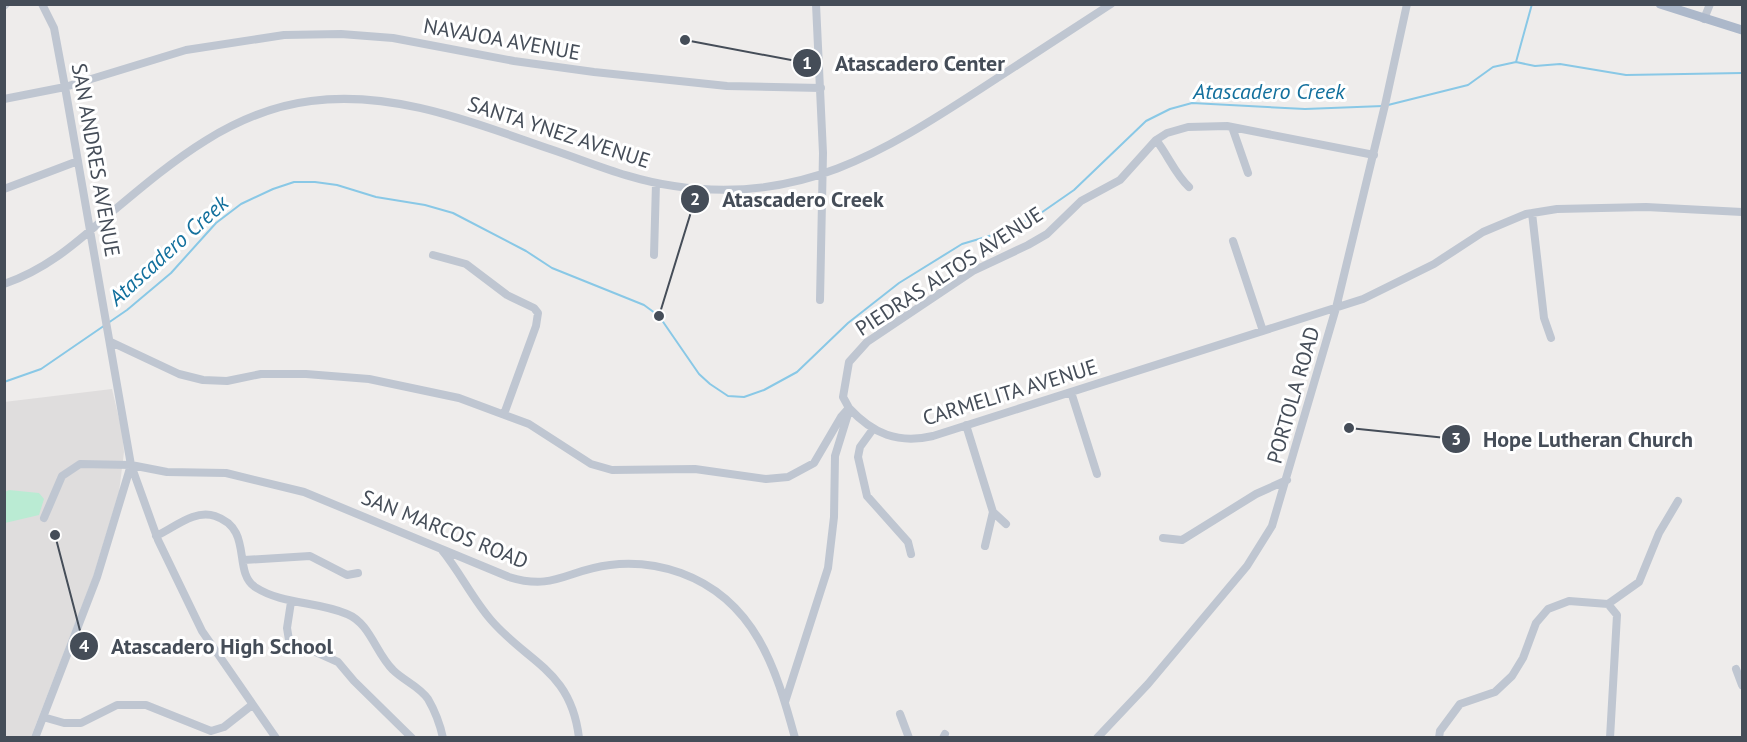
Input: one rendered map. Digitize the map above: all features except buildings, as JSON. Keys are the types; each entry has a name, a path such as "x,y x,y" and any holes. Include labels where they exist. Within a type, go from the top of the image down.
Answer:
{"main road":[{"path":"1660,4 1743,30"}],"street":[{"name":"SAN ANDRES AVENUE","path":"35,738 97,577 131,465 54,28 42,4"},
{"path":"816,4 821,88 820,300"},
{"name":"SANTA YNEZ AVENUE","path":"4,284 66,253 174,162 205,140 259,113 315,100 380,101 444,114 617,174 656,183 708,189 770,186 822,174 876,154 914,132 1111,4"},
{"name":"PORTOLA ROAD","path":"1097,738 1148,684 1257,554 1275,520 1336,308 1374,155 1407,4"},
{"path":"1704,19 1710,4"},
{"name":"NAVAJOA AVENUE","path":"4,99 65,87 196,48 285,35 340,34 393,38 502,59 594,72 727,86 821,88"},
{"name":"PIEDRAS ALTOS AVENUE","path":"849,408 843,397 849,362 867,342 973,271 1028,246 1047,234 1081,201 1120,180 1156,140 1167,133 1188,127 1232,127 1374,155"},
{"path":"1232,127 1248,174"},
{"path":"1156,140 1171,159 1179,177 1189,187"},
{"path":"4,189 78,161"},
{"path":"654,255 656,183"},
{"name":"CARMELITA AVENUE","path":"849,408 873,429 892,437 907,440 933,436 1336,308 1399,283 1483,232 1532,213 1557,208 1646,207 1743,212"},
{"path":"1532,213 1544,318 1551,338"},
{"path":"1233,241 1263,331"},
{"path":"433,255 466,264 507,295 534,308 538,313 536,326 504,414"},
{"path":"111,342 179,374 204,380 227,381 261,374 306,374 369,379 459,398 504,414 543,432 602,468 625,471 695,469 776,479 795,475 814,463 840,417 849,408"},
{"path":"1071,392 1097,474"},
{"path":"785,702 828,568 834,517 835,456 849,408"},
{"path":"966,425 993,512 1006,524"},
{"path":"873,429 860,447 858,457 867,496 908,542 911,554"},
{"name":"SAN MARCOS ROAD","path":"44,518 62,476 71,468 89,463 131,465 166,472 226,473 278,484 328,501 531,584 550,582 584,569 635,564 667,569 710,585 732,604 752,628 766,653 785,702 795,738"},
{"path":"131,465 156,536 202,631 276,738"},
{"path":"1163,538 1182,540 1256,494 1287,480"},
{"path":"1439,738 1440,731 1460,704 1495,692 1512,676 1523,658 1536,624 1548,609 1569,601 1608,603 1639,582 1659,532 1678,501"},
{"path":"985,546 993,512"},
{"path":"156,536 194,516 213,515 232,526 239,537 246,574 253,585 291,602 308,603 354,617 393,670 420,690 428,700 441,725 443,738"},
{"path":"441,548 460,572 489,618 541,663 556,680 572,709 579,738"},
{"path":"244,560 310,556 348,575 358,573"},
{"path":"291,602 287,628 289,640 338,662 412,738"},
{"path":"1608,603 1617,615 1610,738"},
{"path":"1736,669 1743,685"},
{"path":"43,717 64,723 81,723 117,705 146,705 211,731 224,727 252,705"},
{"path":"900,714 909,738"}],"shaded area":[{"path":"112,389 122,431 124,452 119,492 93,577 31,737 5,737 4,402"}],"green space":[{"path":"9,490 39,493 44,499 39,515 5,523 5,492"}],"waterway":[{"path":"1516,62 1532,4"},
{"name":"Atascadero Creek","path":"1388,105 1468,85 1493,67 1516,62 1535,66 1560,64 1626,75 1742,73"},
{"name":"Atascadero Creek","path":"4,382 41,369 127,310 171,273 216,223 241,204 294,182 315,182 337,185 376,197 425,205 453,213 526,251 552,268 644,305 659,316 699,374 728,396 744,397 764,390 797,372 848,323 899,283 962,244 996,234 1038,215 1074,190 1146,121 1170,109 1192,103 1305,109 1383,106"}],"place":[{"name":"Atascadero Center","path":"685,40"},
{"name":"Atascadero Creek","path":"659,316"},
{"name":"Hope Lutheran Church","path":"1349,428"},
{"name":"Atascadero High School","path":"55,535"}]}
